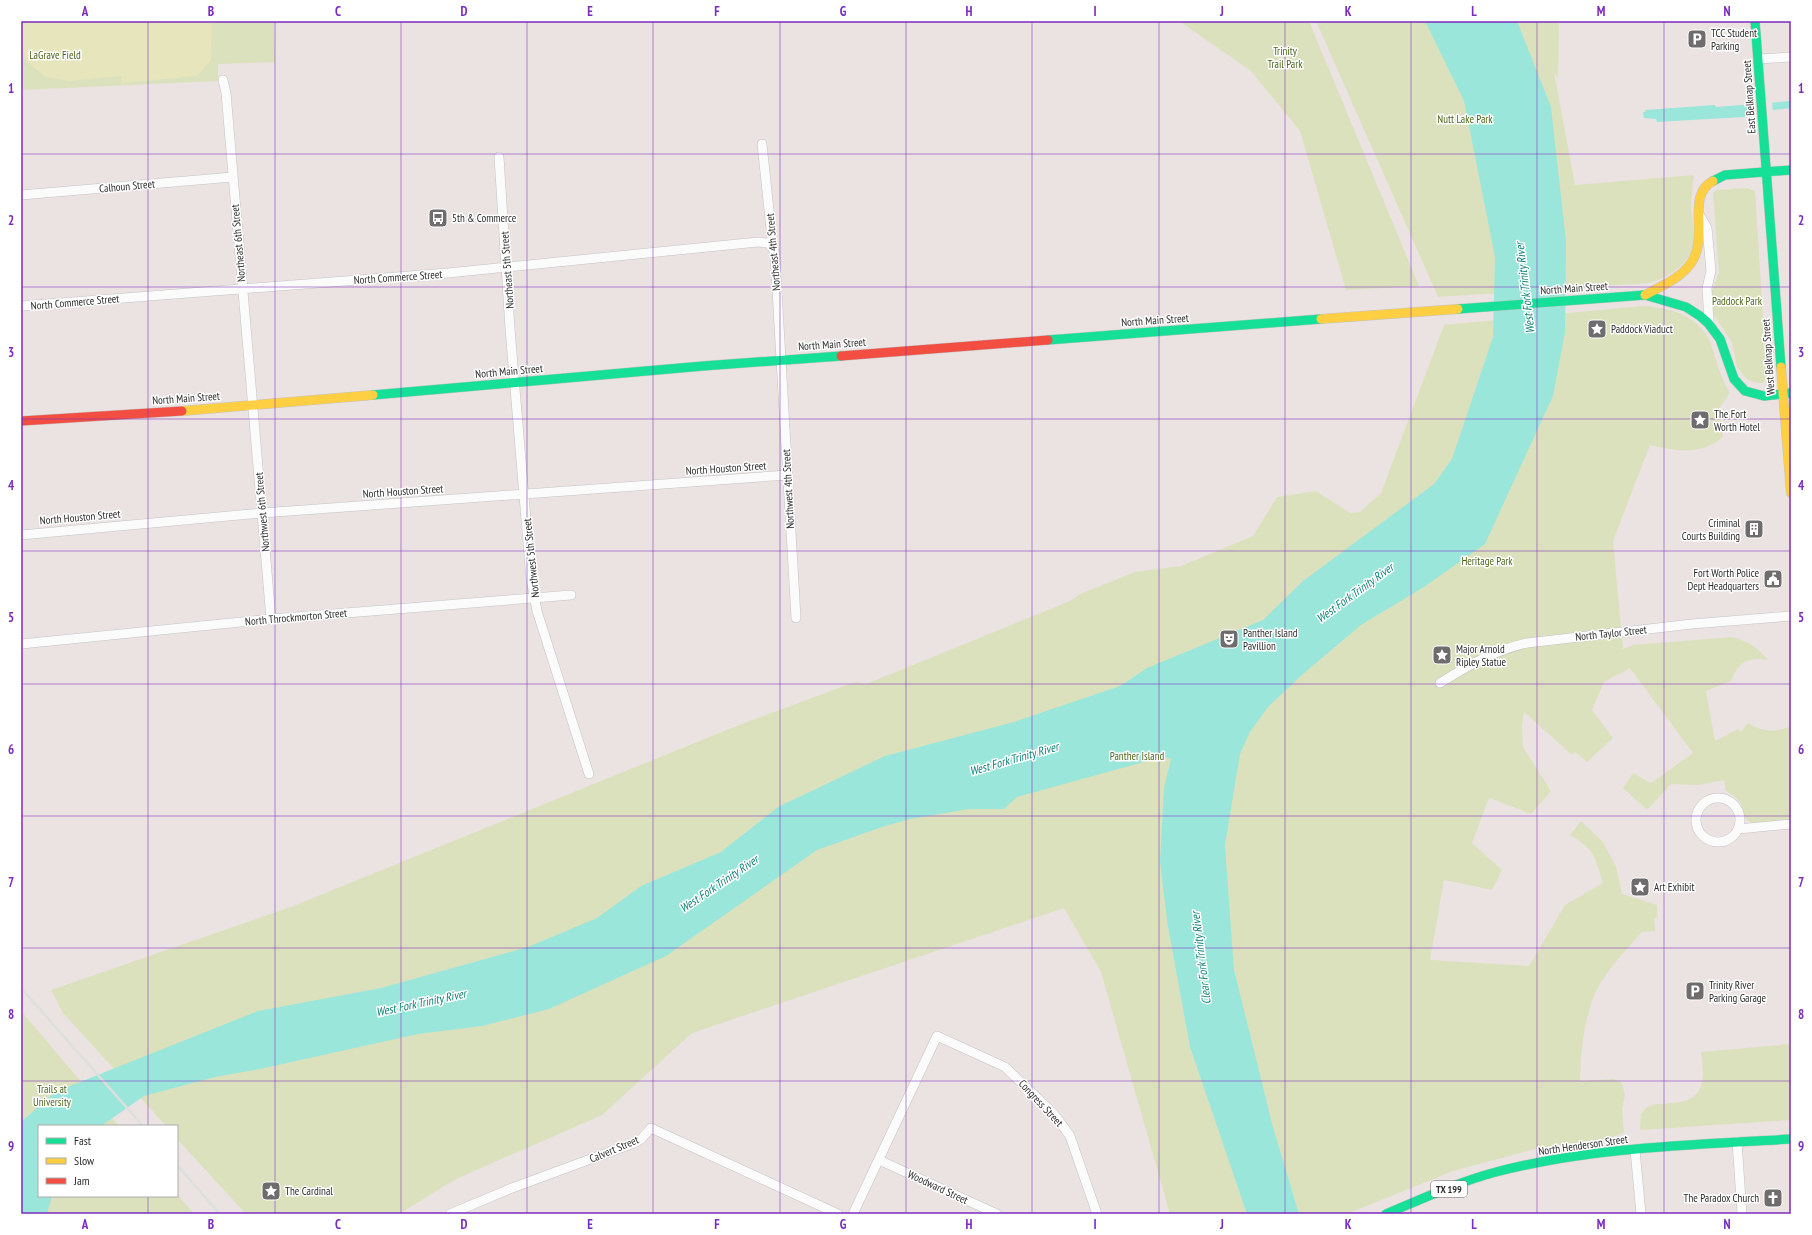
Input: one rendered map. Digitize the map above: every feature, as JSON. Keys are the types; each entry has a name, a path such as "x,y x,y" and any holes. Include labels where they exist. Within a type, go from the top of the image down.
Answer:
{"main road":[{"name":"East Belknap Street","path":"1755,21 1766,171"},
{"path":"1644,295 1673,280 1690,265 1698,249 1700,231 1698,197 1703,186 1725,174 1791,170"},
{"name":"West Belknap Street","path":"1766,171 1787,394 1791,493"},
{"path":"1644,295 1684,305 1708,323 1720,339 1733,378 1741,388 1758,395 1787,394"},
{"name":"North Main Street","path":"21,421 252,406 780,360 1644,295"},
{"name":"North Henderson Street","path":"1386,1214 1459,1185 1513,1169 1577,1157 1635,1150 1791,1139"}],"street":[{"path":"1758,59 1791,57"},
{"name":"Northeast 6th Street","path":"223,80 226,94 252,406"},
{"name":"Northeast 4th Street","path":"762,144 775,256 780,360"},
{"name":"Northeast 5th Street","path":"499,157 515,382"},
{"name":"Calhoun Street","path":"21,195 233,177"},
{"path":"1698,214 1708,228 1711,272 1707,288 1708,323"},
{"name":"North Commerce Street","path":"21,306 507,267 758,242 768,243 773,248"},
{"name":"Northwest 4th Street","path":"780,360 796,618"},
{"name":"Northwest 5th Street","path":"515,382 525,494 529,563 535,598 589,774"},
{"name":"Northwest 6th Street","path":"252,406 271,619"},
{"name":"North Houston Street","path":"21,535 262,513 787,475"},
{"name":"North Throckmorton Street","path":"21,644 271,619 571,595"},
{"name":"North Taylor Street","path":"1440,683 1481,658 1504,649 1527,643 1677,626 1791,616"},
{"path":"1738,829 1739,814 1736,807 1723,798 1708,800 1702,804 1698,811 1696,826 1705,838 1712,841 1720,842 1727,840 1738,829 1791,824"},
{"name":"Congress Street","path":"879,1160 937,1036 1005,1067 1054,1114 1072,1140 1097,1214"},
{"name":"Calvert Street","path":"450,1214 499,1193 634,1143 641,1139 651,1128 838,1214"},
{"path":"1737,1142 1742,1214"},
{"path":"1635,1150 1641,1214"},
{"path":"853,1214 879,1160"},
{"name":"Woodward Street","path":"879,1160 997,1214"}],"green space":[{"name":"LaGrave Field","path":"21,21 274,21 275,62 218,64 218,81 21,90"},
{"name":"LaGrave Field","path":"21,21 212,21 211,60 197,76 122,83 122,76 68,81 45,77 22,57"},
{"name":"Trinity Trail Park","path":"1179,21 1309,21 1419,286 1346,290 1300,131 1251,71"},
{"name":"Nutt Lake Park","path":"1316,21 1559,21 1558,78 1554,72 1575,185 1694,175 1691,206 1694,240 1689,256 1672,273 1650,283 1438,297"},
{"name":"Paddock Park","path":"1747,188 1755,191 1767,380 1762,383 1748,380 1737,367 1732,342 1713,314 1712,290 1719,273 1713,193 1717,190"},
{"name":"Panther Island","path":"1642,306 1663,308 1683,315 1700,326 1711,344 1721,375 1730,393 1720,407 1723,437 1715,443 1706,447 1688,450 1669,449 1650,445 1613,541 1623,649 1633,645 1732,637 1743,640 1764,655 1768,660 1755,659 1745,662 1740,665 1731,681 1706,691 1715,741 1738,729 1741,732 1748,723 1764,730 1780,730 1791,726 1791,819 1754,823 1750,822 1747,820 1739,801 1726,791 1724,780 1699,785 1671,784 1647,810 1623,788 1633,773 1651,783 1693,753 1630,668 1604,682 1592,710 1613,738 1587,762 1575,752 1572,755 1524,712 1522,725 1523,747 1551,791 1531,814 1489,798 1472,843 1502,870 1492,890 1444,880 1430,960 1529,966 1565,905 1603,883 1593,855 1585,845 1570,835 1581,821 1602,841 1616,866 1622,894 1657,905 1657,918 1654,918 1655,931 1642,932 1610,969 1595,993 1584,1030 1580,1081 1614,1079 1622,1083 1625,1095 1622,1109 1624,1133 1609,1138 1539,1148 1453,1171 1347,1214 1170,1214 1101,972 1064,908 692,1033 602,1115 456,1179 399,1214 246,1214 178,1140 178,1125 165,1125 63,1013 51,990 291,907 734,727 855,682 866,684 1070,601 1080,594 1135,572 1181,566 1253,536 1277,497 1316,491 1350,513 1360,512 1381,493 1444,325"},
{"name":"Trails at University","path":"21,1011 118,1125 38,1125 38,1197 178,1197 178,1195 194,1214 21,1214"},
{"path":"1791,1044 1791,1120 1640,1130 1641,1114 1647,1107 1657,1104 1685,1101 1693,1097 1698,1092 1701,1086 1703,1070 1701,1052"}],"water":[{"path":"1425,21 1517,21 1551,107 1566,241 1565,332 1553,396 1485,544 1424,587 1361,625 1303,674 1268,707 1250,732 1240,754 1225,845 1234,970 1273,1127 1299,1214 1247,1214 1190,1047 1167,921 1160,861 1164,788 1171,759 1155,754 1144,762 1017,797 1004,809 969,809 910,819 885,826 817,850 666,956 549,1009 482,1026 418,1034 260,1069 215,1077 144,1096 102,1125 38,1125 38,1197 52,1197 47,1214 21,1214 21,1122 55,1092 258,1011 381,988 528,947 597,918 641,886 721,852 778,807 885,756 1014,722 1120,686 1147,668 1263,620 1303,581 1434,484 1452,459 1493,337 1495,257 1464,101"},
{"path":"1791,101 1791,108 1774,110 1760,115 1744,117 1657,122 1656,119 1644,118 1643,112 1646,112 1645,110 1715,105 1716,107"}],"pier":[{"path":"1772,101 1773,113 1760,117 1749,118 1748,103"}],"railway":[{"path":"21,988 142,1125"},
{"path":"178,1166 220,1214"}],"traffic: fast":[{"path":"1755,21 1781,367"},
{"path":"1713,181 1725,175 1791,170"},
{"path":"1458,309 1645,295 1686,307 1708,323 1720,339 1734,379 1745,391 1764,396 1791,393"},
{"path":"1048,340 1321,319"},
{"path":"373,395 703,366 841,356"},
{"path":"1386,1214 1440,1191 1496,1172 1569,1157 1643,1148 1791,1139"}],"traffic: slow":[{"path":"1645,295 1676,278 1687,269 1691,263 1699,241 1700,196 1705,188 1713,181"},
{"path":"1321,319 1458,309"},
{"path":"1781,367 1791,493"},
{"path":"182,411 373,395"}],"traffic: jam":[{"path":"841,356 1048,340"},
{"path":"21,421 182,411"}],"place":[{"name":"TCC Student Parking","path":"1697,39"},
{"name":"5th & Commerce","path":"438,218"},
{"name":"Paddock Viaduct","path":"1597,329"},
{"name":"The Fort Worth Hotel","path":"1700,420"},
{"name":"Criminal Courts Building","path":"1754,529"},
{"name":"Fort Worth Police Dept Headquarters","path":"1773,579"},
{"name":"Panther Island Pavillion","path":"1229,639"},
{"name":"Major Arnold Ripley Statue","path":"1442,655"},
{"name":"Art Exhibit","path":"1640,887"},
{"name":"Trinity River Parking Garage","path":"1695,991"},
{"name":"The Cardinal","path":"271,1191"},
{"name":"The Paradox Church","path":"1773,1198"}],"water label":[{"name":"West Fork Trinity River","path":"1525,288"},
{"name":"West Fork Trinity River","path":"1355,593"},
{"name":"West Fork Trinity River","path":"1014,759"},
{"name":"West Fork Trinity River","path":"719,884"},
{"name":"Clear Fork Trinity River","path":"1201,958"},
{"name":"West Fork Trinity River","path":"421,1003"}],"park label":[{"name":"Heritage Park","path":"1487,561"}]}
